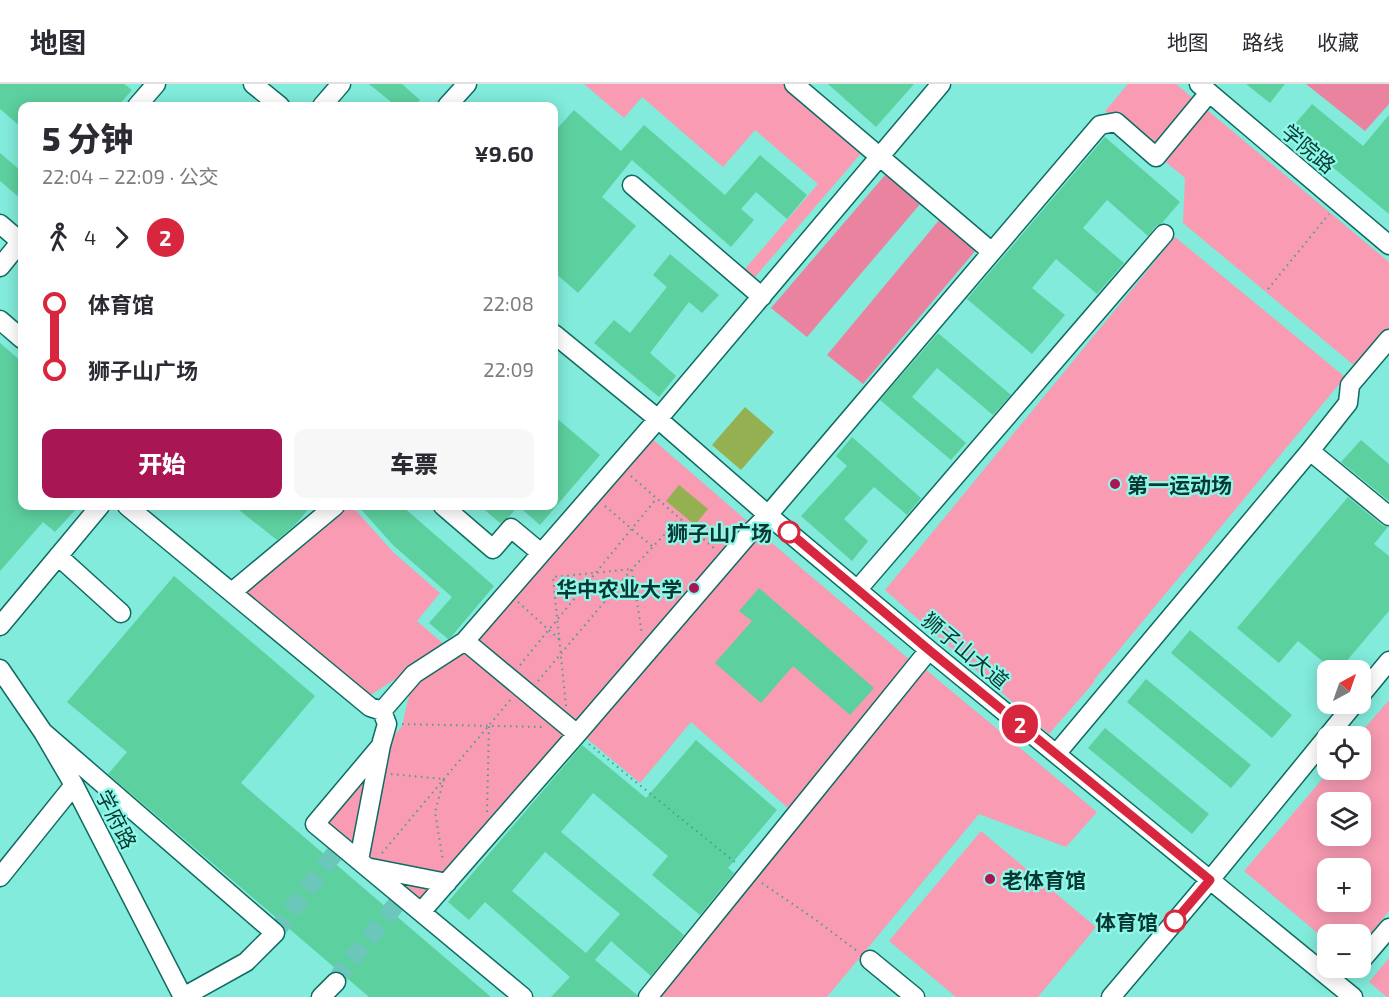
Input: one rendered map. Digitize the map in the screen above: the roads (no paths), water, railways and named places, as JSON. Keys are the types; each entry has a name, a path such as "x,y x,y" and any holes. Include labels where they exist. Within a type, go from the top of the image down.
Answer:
{"street":[{"path":"140,102 156,84"},
{"path":"253,84 275,102"},
{"path":"325,102 341,84"},
{"path":"451,102 467,84"},
{"path":"794,84 992,252"},
{"path":"364,864 385,718 414,674 465,641 658,419 941,84"},
{"path":"421,912 487,837 573,731 645,656 1100,125 1116,122 1156,157 1204,88"},
{"name":"学院路","path":"1204,88 1389,245"},
{"path":"632,185 762,297"},
{"path":"0,224 18,238"},
{"path":"858,589 1164,234"},
{"path":"0,267 18,246"},
{"path":"0,320 18,336"},
{"name":"狮子山大道","path":"558,337 658,419 929,650 1346,992"},
{"path":"1056,754 1310,451 1348,403 1350,385 1389,339"},
{"path":"1310,451 1389,516"},
{"path":"0,626 97,510"},
{"path":"132,510 385,718"},
{"path":"232,592 330,510"},
{"path":"449,510 493,549 512,528 541,553"},
{"path":"58,556 121,613"},
{"path":"465,641 573,731"},
{"path":"648,997 929,650"},
{"path":"1371,683 1388,664"},
{"name":"学府路","path":"0,669 43,732 74,784 183,997"},
{"path":"1111,997 1346,714"},
{"path":"43,732 275,933 246,962 183,997"},
{"path":"381,745 315,824 523,997"},
{"path":"0,877 74,784"},
{"path":"364,864 447,883"},
{"path":"1371,949 1389,928"},
{"path":"870,960 915,997"},
{"path":"1346,992 1352,978"},
{"path":"321,997 336,982"}],"tunnel":[{"path":"275,933 342,846"},
{"path":"336,982 402,897"}],"place":[{"name":"第一运动场","path":"1115,484"},
{"name":"狮子山广场","path":"789,532"},
{"name":"华中农业大学","path":"694,588"},
{"name":"老体育馆","path":"990,879"},
{"name":"体育馆","path":"1175,921"}]}
